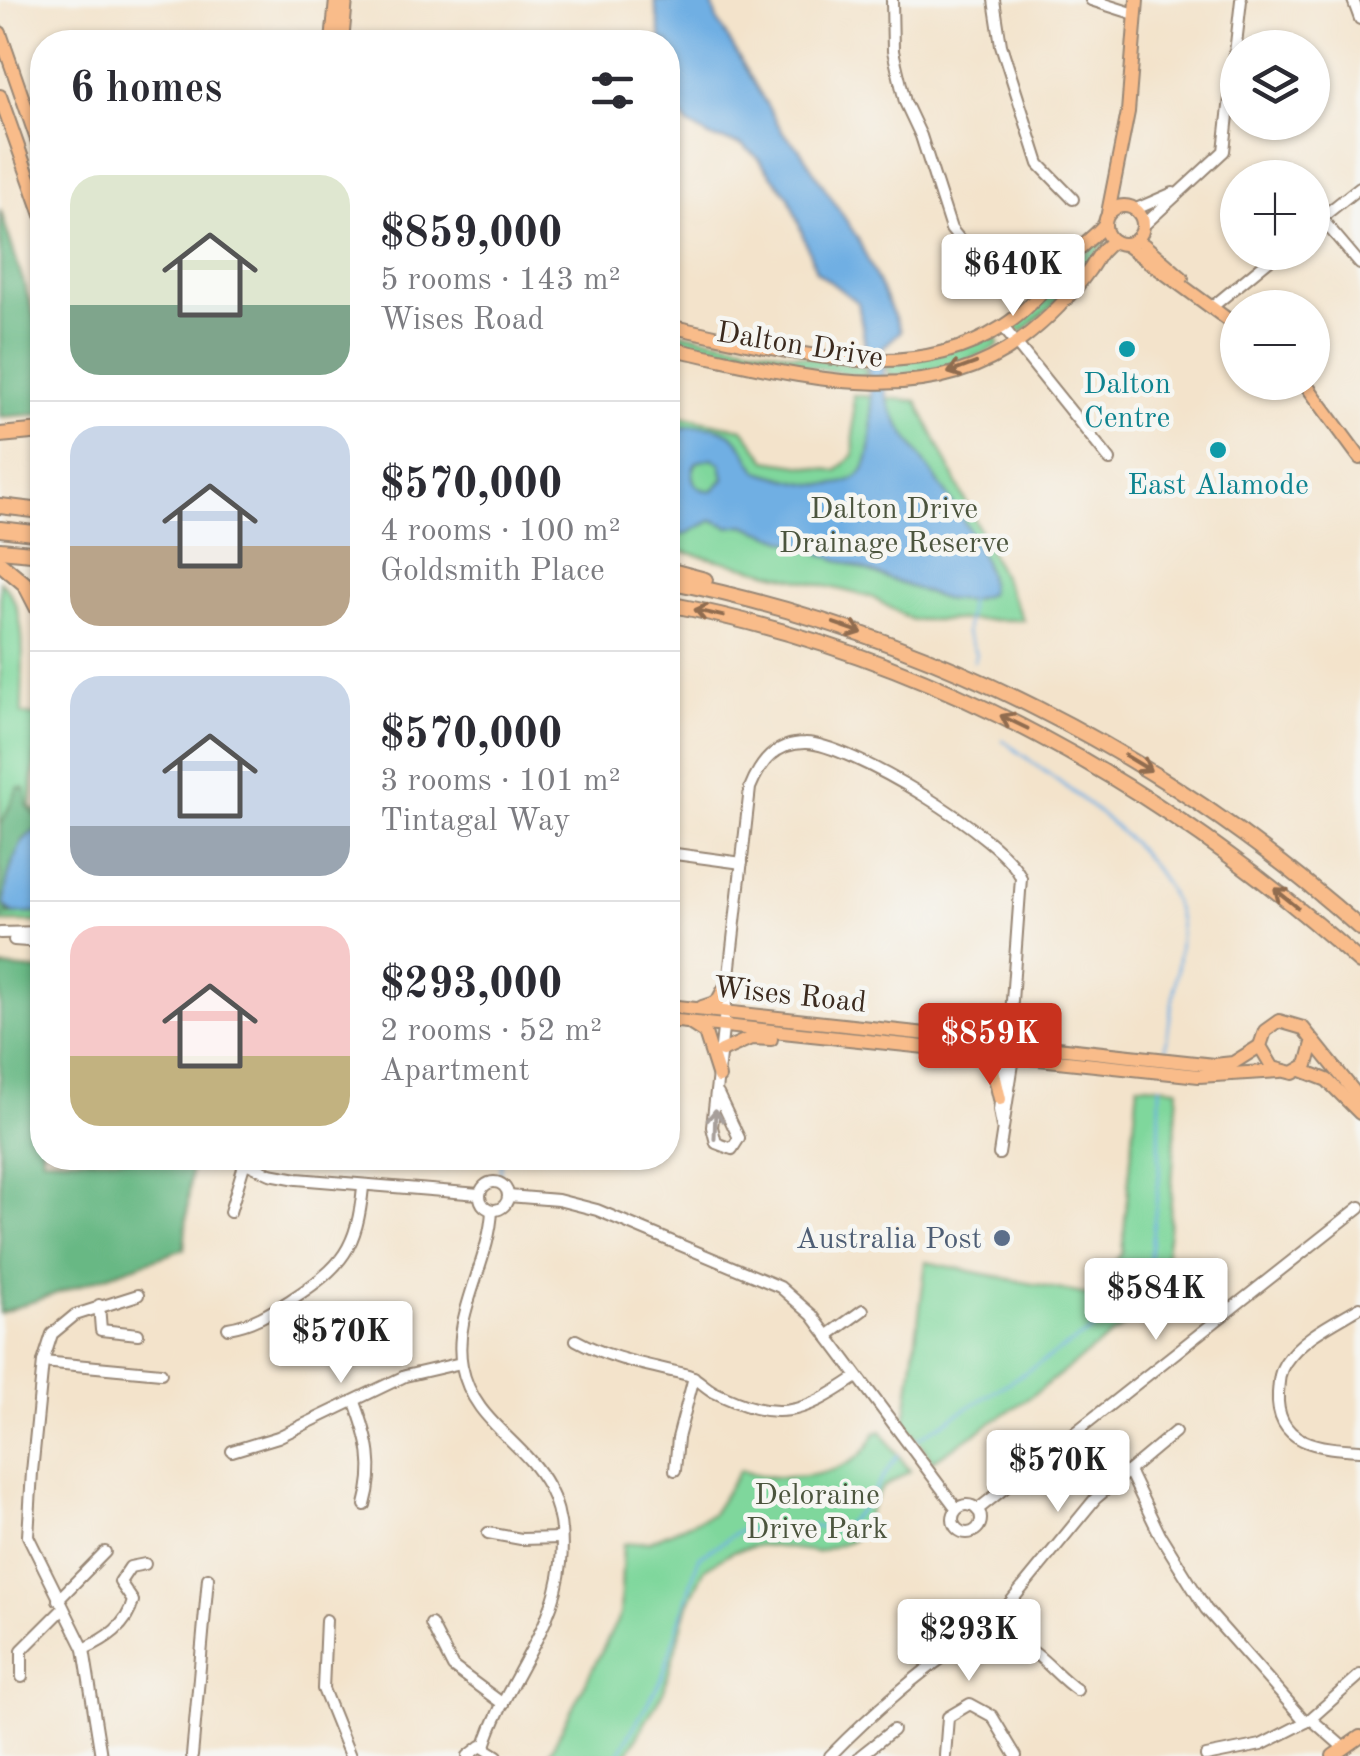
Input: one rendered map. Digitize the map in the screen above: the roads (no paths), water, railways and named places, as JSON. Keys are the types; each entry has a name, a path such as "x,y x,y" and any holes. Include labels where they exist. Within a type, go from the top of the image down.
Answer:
{"highway":[{"path":"0,435 30,432"},
{"path":"0,506 30,510"},
{"path":"0,529 30,533"},
{"path":"0,550 30,553"},
{"path":"0,563 25,584 30,594"},
{"path":"680,573 736,588 755,600"},
{"path":"680,584 755,600 936,661 1096,738 1241,832 1360,928"},
{"path":"680,607 842,651 1018,723 1194,827 1360,962"}],"main road":[{"path":"333,30 336,0"},
{"path":"343,30 346,0"},
{"path":"1136,7 1124,84 1120,164 1106,219 1119,243 1220,313"},
{"path":"0,33 30,119"},
{"path":"0,96 30,181"},
{"path":"1120,164 1146,247 1212,307"},
{"path":"1106,219 1131,207"},
{"name":"Dalton Drive","path":"680,328 866,362 966,346 1003,326 1042,295 1106,219"},
{"name":"Dalton Drive","path":"680,350 867,386 935,377 1016,344 1044,321 1090,270 1100,250 1142,229"},
{"path":"1317,400 1360,458"},
{"path":"731,977 735,999 754,1015"},
{"path":"719,1076 705,1034 689,1016 717,1002 731,977"},
{"name":"Wises Road","path":"680,1012 689,1016"},
{"name":"Wises Road","path":"727,1019 754,1015 1200,1076 1280,1071"},
{"name":"Wises Road","path":"680,1018 727,1019 818,1036 977,1053 1214,1065 1234,1063 1260,1046"},
{"path":"1360,1100 1303,1028 1279,1021 1265,1031 1260,1046 1267,1063 1280,1071 1301,1070 1327,1080 1360,1113"},
{"path":"722,1051 751,1038 786,1041 818,1036"},
{"path":"1301,1070 1312,1057 1313,1043"},
{"path":"977,1053 992,1065 1000,1099"},
{"path":"1342,1753 1360,1737"},
{"path":"1342,1753 1360,1746"}],"street":[{"path":"892,0 893,51 905,102 922,136 951,229 974,257"},
{"path":"994,0 1001,45 1040,164 1073,199"},
{"path":"1090,0 1136,7"},
{"path":"1142,229 1178,191 1224,152 1241,0"},
{"path":"1353,0 1360,19"},
{"path":"1330,211 1360,187"},
{"path":"1131,207 1178,191"},
{"path":"1330,235 1360,264"},
{"path":"1212,307 1257,270"},
{"path":"1003,326 1110,460"},
{"path":"718,1094 738,1130 732,1148 716,1143 712,1135 750,788 759,766 777,749 800,742 821,743 951,812 1002,849 1021,878 1000,1154"},
{"path":"680,855 742,863"},
{"path":"0,935 30,933"},
{"path":"0,935 30,940"},
{"path":"1002,1128 1000,1099 1009,1052"},
{"path":"230,1212 238,1170"},
{"path":"261,1170 362,1187 479,1194 492,1182 501,1184 508,1196"},
{"path":"228,1328 254,1324 330,1274 352,1244 362,1187"},
{"path":"479,1194 481,1203 492,1210"},
{"path":"492,1210 505,1204 508,1196"},
{"path":"508,1196 580,1204 766,1278 802,1304 827,1336 957,1509 954,1523 965,1532 978,1527 978,1510"},
{"path":"978,1510 1360,1207"},
{"path":"486,1746 552,1602 561,1562 561,1538 544,1476 474,1398 461,1364 462,1331 487,1248 492,1210"},
{"path":"101,1756 84,1650 28,1536 47,1344 61,1324 99,1306 138,1295"},
{"path":"99,1306 101,1330 138,1334"},
{"path":"1360,1307 1290,1356 1280,1372 1278,1405 1287,1428 1306,1445 1360,1450"},
{"path":"827,1336 863,1310"},
{"path":"576,1340 604,1356 694,1377 728,1397 763,1410 790,1414 812,1407 857,1377"},
{"path":"43,1362 161,1373"},
{"path":"232,1451 278,1437 405,1376 461,1364"},
{"path":"675,1470 678,1438 694,1377"},
{"path":"355,1402 372,1448 372,1480 365,1506"},
{"path":"994,1637 1004,1610 1094,1499 1175,1432"},
{"path":"1128,1471 1148,1513 1206,1610 1342,1753"},
{"path":"957,1509 968,1505 978,1510"},
{"path":"488,1534 521,1539 561,1538"},
{"path":"22,1677 22,1650 105,1552"},
{"path":"84,1650 107,1637 128,1616 132,1600 120,1582 130,1566 145,1564"},
{"path":"192,1756 208,1578"},
{"path":"944,1613 966,1643"},
{"path":"326,1620 323,1689 350,1756"},
{"path":"431,1624 454,1667 503,1704"},
{"path":"836,1754 966,1643 994,1637 1025,1646 1077,1690"},
{"path":"1206,1756 1262,1751 1309,1721 1360,1675"},
{"path":"945,1756 948,1717 970,1704 992,1716 1016,1756"},
{"path":"860,1756 892,1730"},
{"path":"468,1756 476,1747 486,1746 497,1756"}],"water":[{"path":"654,0 711,0 717,20 782,131 800,150 857,237 901,331 882,348 891,410 967,526 988,574 989,594 969,601 943,599 744,525 729,527 713,520 680,535 680,429 695,426 724,431 739,442 758,471 821,485 857,477 866,465 872,422 858,303 816,271 789,197 756,156 742,145 710,137 687,124 680,112 680,30 660,30","holes":["712,458 721,464 724,479 713,490 701,489 693,478 697,462"]},
{"path":"28,836 30,913 14,914 4,905 9,875"}],"waterway":[{"path":"969,601 966,633 976,654 974,661"},
{"path":"1003,740 1112,824 1139,850 1175,905 1180,933 1166,1049"},
{"path":"918,1439 1091,1331 1147,1282 1159,1178 1160,1086"},
{"path":"617,1756 662,1678 699,1557 741,1530 798,1525 839,1530 864,1506 898,1455"}],"place":[{"name":"Dalton Centre","path":"1127,349"},
{"name":"East Alamode","path":"1218,450"},
{"name":"Australia Post","path":"1002,1238"}],"park label":[{"name":"Dalton Drive Drainage Reserve","path":"894,525"},
{"name":"Deloraine Drive Park","path":"817,1511"}]}
